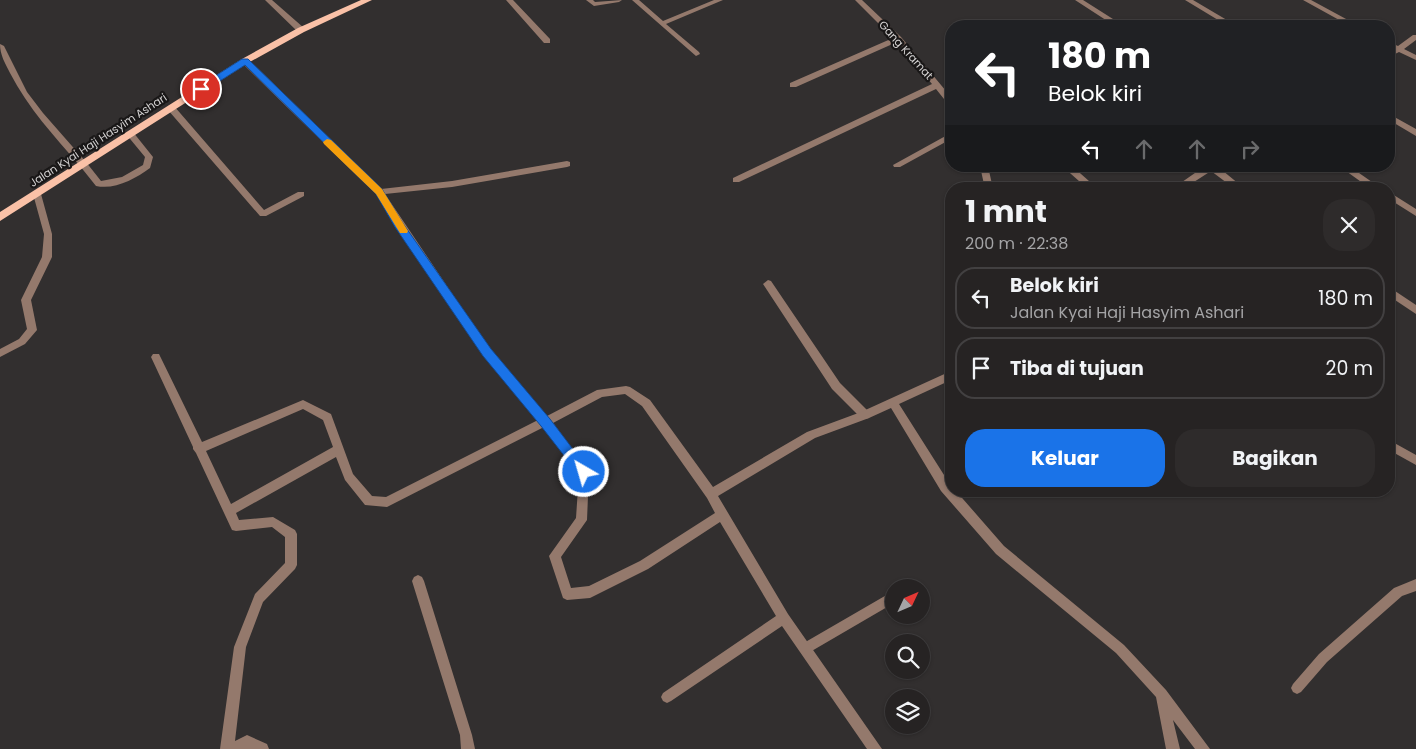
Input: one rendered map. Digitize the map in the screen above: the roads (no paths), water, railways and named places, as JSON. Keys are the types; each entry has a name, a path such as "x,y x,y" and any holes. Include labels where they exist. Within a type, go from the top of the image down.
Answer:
{"main road":[{"name":"Jalan Kyai Haji Hasyim Ashari","path":"0,218 245,61 301,30 368,0"}],"street":[{"path":"268,0 301,30"},
{"path":"509,0 547,41"},
{"path":"589,0 594,4 619,0"},
{"path":"635,0 696,54"},
{"path":"662,23 720,0"},
{"name":"Gang Kramat","path":"858,0 898,39 945,95"},
{"path":"1078,0 1110,20"},
{"path":"1188,0 1223,20"},
{"path":"1306,0 1344,20"},
{"path":"1395,51 1416,37"},
{"path":"793,85 898,39"},
{"path":"0,46 24,93 40,115 99,184 114,184 133,177 147,166 149,157 130,134"},
{"path":"1395,47 1416,58"},
{"path":"245,61 379,192 398,224 487,353 546,422 584,472 582,520 555,556 567,594 590,592 644,566 722,515"},
{"path":"736,180 937,85"},
{"path":"171,108 263,214 301,194"},
{"path":"1395,121 1416,133"},
{"path":"897,166 945,139"},
{"path":"379,192 452,184 567,164"},
{"path":"1073,172 1085,182"},
{"path":"1187,182 1203,172"},
{"path":"1218,172 1231,182"},
{"path":"1352,172 1367,182"},
{"path":"0,353 18,346 27,338 32,330 26,300 47,257 48,234 36,194"},
{"path":"1395,199 1416,213"},
{"path":"768,284 836,386 865,415"},
{"path":"1395,295 1416,310"},
{"path":"156,357 236,526 272,522 290,534 290,565 258,598 240,647 227,749"},
{"path":"711,494 811,435 865,415 945,378"},
{"path":"198,449 303,404 327,417 349,477 369,501 387,502 601,393 626,390 646,403 711,494 784,618 875,749"},
{"path":"892,403 945,487"},
{"path":"1395,448 1416,460"},
{"path":"228,512 338,450"},
{"path":"954,497 1000,550 1120,649 1162,694 1203,749"},
{"path":"418,581 466,735 468,749"},
{"path":"1297,688 1323,658 1398,592 1416,585"},
{"path":"806,648 885,602"},
{"path":"667,697 784,618"},
{"path":"1162,694 1172,749"},
{"path":"231,749 247,742 262,749"}]}
